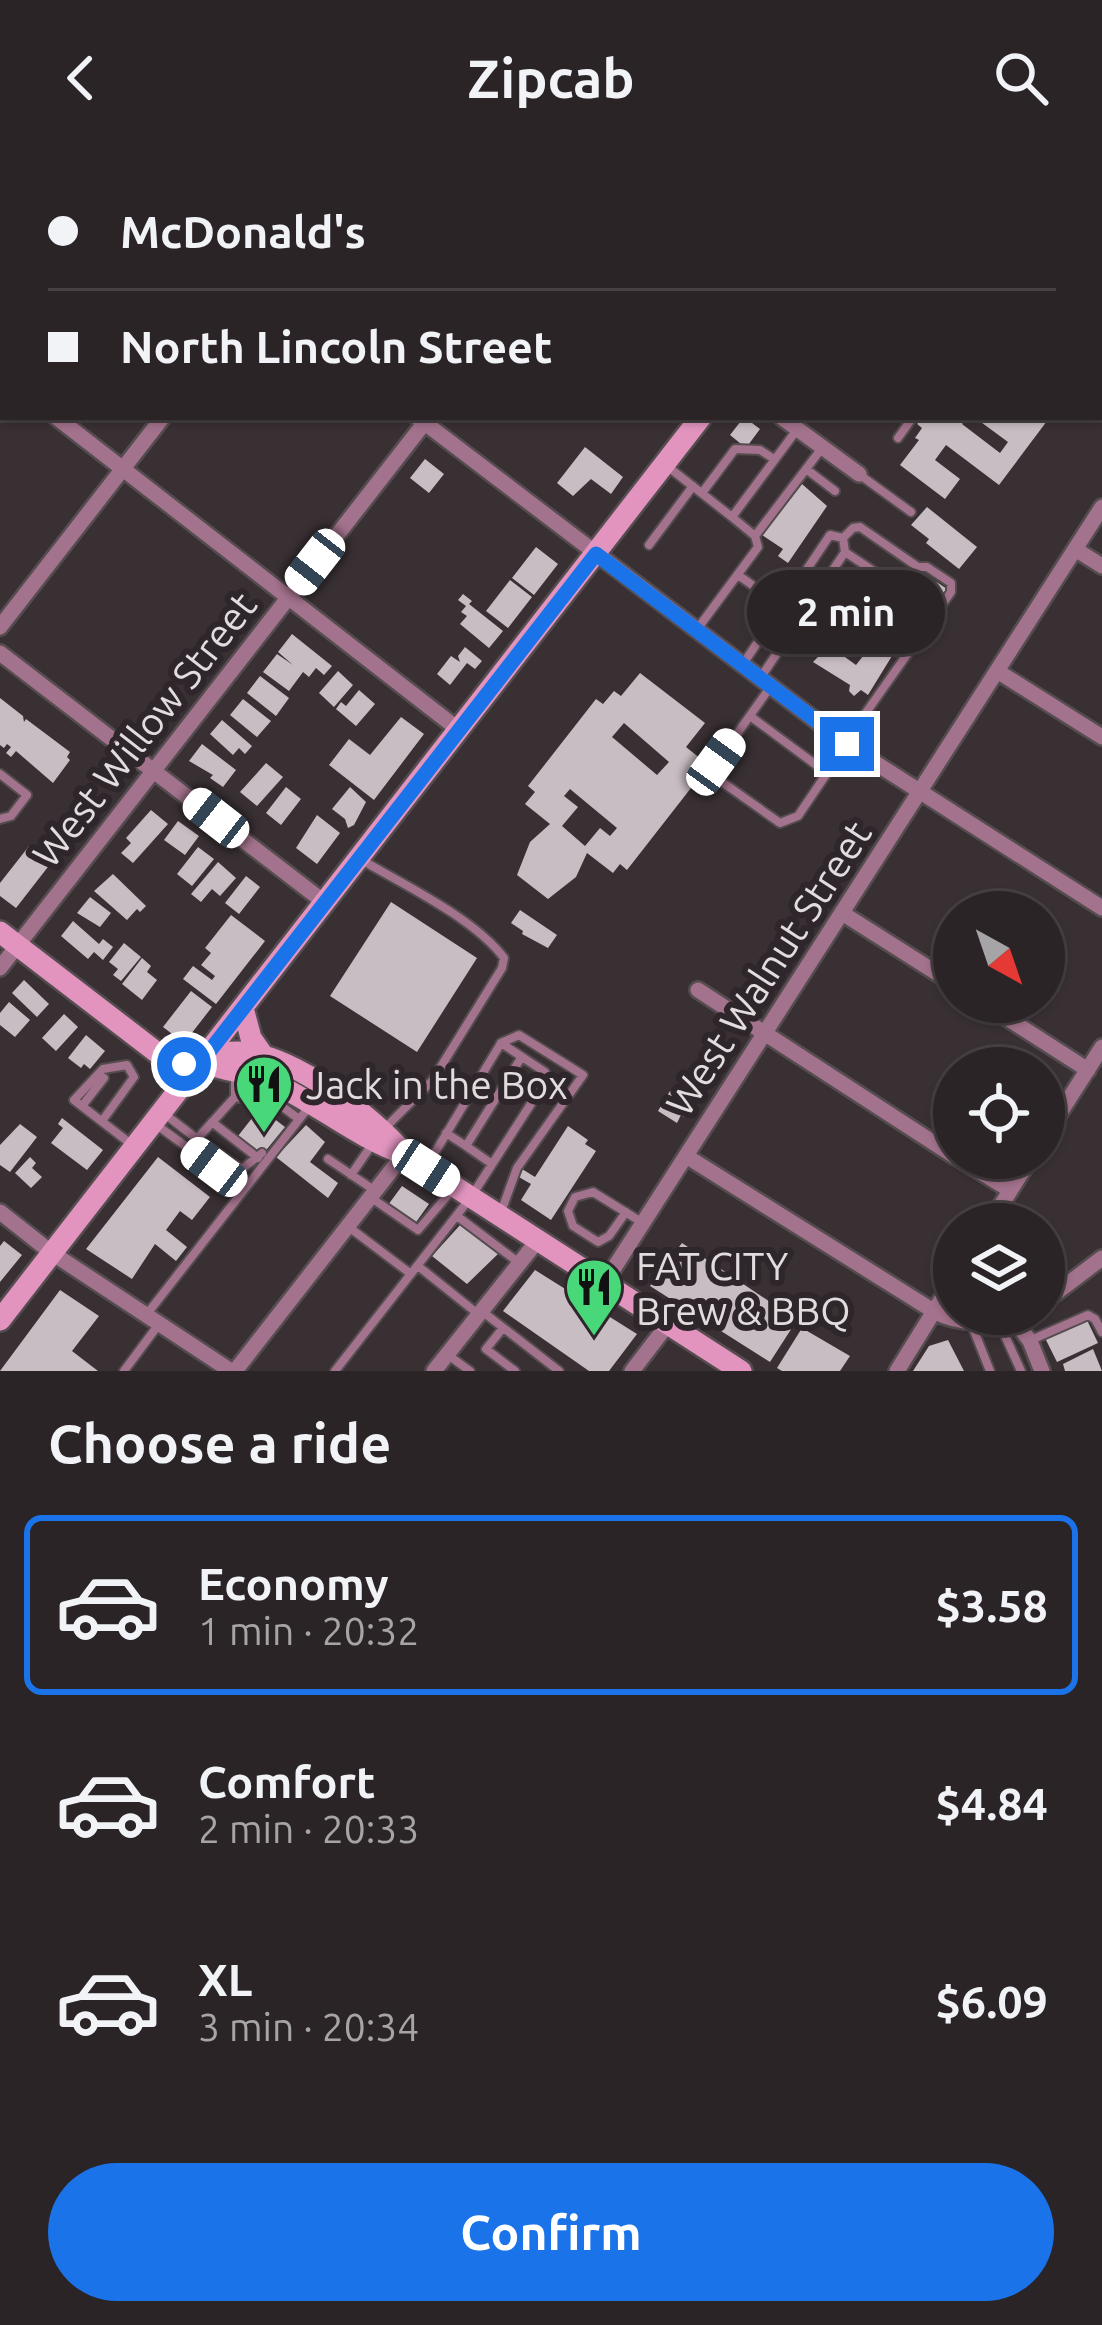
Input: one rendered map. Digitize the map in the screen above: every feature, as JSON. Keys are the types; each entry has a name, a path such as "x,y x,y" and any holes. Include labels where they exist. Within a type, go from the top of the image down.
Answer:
{"street":[{"path":"60,420 459,730"},
{"path":"0,626 161,420"},
{"name":"West Willow Street","path":"0,968 9,939 154,770 422,420"},
{"path":"424,420 846,743 1102,908"},
{"path":"0,1320 699,420"},
{"path":"785,420 859,474"},
{"name":"West Walnut Street","path":"605,1282 1102,507"},
{"path":"1075,549 1102,566"},
{"path":"0,653 324,902"},
{"path":"997,671 1102,737"},
{"path":"842,913 933,971"},
{"path":"9,939 164,1058 184,1064 237,1052 265,1058 316,1082 404,1154 742,1371"},
{"path":"698,990 933,1142"},
{"path":"243,1008 251,1038 265,1058"},
{"path":"1015,1023 1088,1070"},
{"path":"1065,1106 1102,1047"},
{"path":"202,1061 235,1074 263,1078 300,1113 378,1136"},
{"path":"0,1213 52,1253 233,1371 404,1154"},
{"path":"686,1156 933,1311"},
{"path":"992,1179 1010,1190"},
{"path":"1002,1203 1017,1179"},
{"path":"434,1371 538,1240"},
{"path":"1065,1289 1102,1258"},
{"path":"897,1371 933,1315"},
{"path":"632,1371 668,1324"},
{"path":"1025,1335 1042,1371"}],"lane":[{"path":"898,438 911,420"},
{"path":"732,518 797,430"},
{"path":"755,536 822,448"},
{"path":"702,493 735,449 760,450 774,459"},
{"path":"665,464 755,536 758,548 696,630"},
{"path":"806,469 835,490"},
{"path":"859,474 911,512"},
{"path":"649,544 693,486"},
{"path":"860,527 950,583 951,592 798,816 780,824 722,782 716,762 750,716 845,552 843,538 860,527"},
{"path":"742,665 821,543 830,536 843,538"},
{"path":"845,552 899,589 912,579 918,566"},
{"path":"738,575 762,592"},
{"path":"750,716 827,773"},
{"path":"0,774 27,795 11,816 0,819"},
{"path":"351,1174 378,1136 432,1081 504,958 438,905 358,858"},
{"path":"426,1168 501,1043 519,1035 584,1076 517,1168 500,1216"},
{"path":"328,1159 418,1230 493,1164 547,1077 501,1043"},
{"path":"466,1146 521,1057"},
{"path":"102,1121 131,1084 134,1076 128,1065 94,1075 74,1100 135,1147"},
{"path":"197,1139 235,1097 235,1074"},
{"path":"82,1106 104,1078"},
{"path":"235,1097 283,1098"},
{"path":"283,1125 300,1113"},
{"path":"124,1371 153,1319 300,1113"},
{"path":"158,1117 242,1169 260,1155 212,1122"},
{"path":"158,1117 244,1189"},
{"path":"446,1133 493,1164"},
{"path":"335,1371 457,1216 463,1192"},
{"path":"626,1212 598,1242 573,1226 568,1211 575,1197 593,1192 626,1212 643,1223"},
{"path":"457,1216 520,1263"},
{"path":"347,1226 411,1274"},
{"path":"418,1266 560,1371"},
{"path":"1030,1341 1088,1315 1095,1318 1102,1333"},
{"path":"503,1328 486,1349 515,1371"},
{"path":"976,1335 990,1371"},
{"path":"1006,1335 1021,1371"},
{"path":"448,1354 470,1371"}],"building":[{"path":"742,420 760,429 746,448 730,435"},
{"path":"920,420 965,420 962,424 1000,453 1008,442 978,420 1048,420 999,485 946,445 935,460 960,479 945,499 900,465 919,440 915,438 922,428 917,424"},
{"path":"585,447 623,477 611,494 591,479 573,496 557,483"},
{"path":"425,459 444,474 429,493 410,478"},
{"path":"802,484 827,506 788,563 778,556 783,549 762,535"},
{"path":"927,507 977,547 959,569 911,525"},
{"path":"536,547 558,564 534,595 512,578"},
{"path":"922,572 947,589 912,642 906,637 895,651 868,695 861,690 854,696 850,685 813,662 844,630 814,608 822,587 828,591 836,581 892,619 890,615","holes":["858,624 877,638 856,665 838,652"]},
{"path":"510,580 532,597 508,628 486,611"},
{"path":"463,594 503,631 489,648 460,624 467,616 461,612 466,606 458,600"},
{"path":"292,634 332,666 324,675 316,668 309,677 303,672 289,691 263,672 277,654 293,665 278,652"},
{"path":"465,647 482,661 475,669 467,663 450,685 437,674 451,656 460,662 458,656"},
{"path":"338,671 353,685 334,707 319,693"},
{"path":"640,673 705,723 686,747 701,759 691,773 698,779 627,870 620,864 613,873 587,853 576,877 548,899 517,875 530,842 550,824 525,804 535,792 528,786 596,699 603,704 614,691 621,696","holes":["624,723 669,762 657,775 612,737","570,789 617,828 610,836 600,828 585,846 562,826 578,807 564,796"]},
{"path":"260,676 289,698 276,716 247,693"},
{"path":"359,690 375,704 356,726 336,709 341,702 346,706"},
{"path":"0,698 24,722 26,719 70,752 70,760 53,783 16,751 11,757 6,753 11,747 7,744 0,745"},
{"path":"243,699 271,721 257,737 230,715"},
{"path":"401,717 424,734 374,800 329,765 349,739 370,755"},
{"path":"222,720 252,746 245,754 239,748 233,755 210,734"},
{"path":"202,744 236,770 223,787 189,761"},
{"path":"266,763 283,777 257,806 240,792"},
{"path":"286,787 301,799 281,825 266,813"},
{"path":"350,787 366,802 348,828 332,809"},
{"path":"151,810 168,824 133,863 121,853 131,843 126,838"},
{"path":"317,815 340,833 317,864 296,848"},
{"path":"178,821 199,836 185,855 164,840"},
{"path":"29,846 51,863 16,908 0,896 0,883"},
{"path":"198,847 214,859 192,886 177,874"},
{"path":"218,862 236,878 220,896 212,889 201,902 191,894"},
{"path":"113,874 146,906 127,920 94,891"},
{"path":"246,876 260,887 239,914 225,903"},
{"path":"90,897 111,913 100,927 77,913"},
{"path":"391,902 477,958 417,1052 330,996"},
{"path":"520,910 557,935 548,948 511,923"},
{"path":"231,915 265,941 216,1004 183,979 193,966 212,980 215,976 201,965 211,953 205,948"},
{"path":"73,921 99,944 103,939 113,947 103,960 94,952 88,959 61,936"},
{"path":"124,943 141,957 121,981 113,975 118,969 109,962"},
{"path":"142,958 151,966 147,972 157,980 142,1000 122,984"},
{"path":"24,980 49,1004 37,1017 12,993"},
{"path":"191,991 212,1007 184,1043 163,1027"},
{"path":"9,1002 30,1020 15,1037 0,1025 0,1013"},
{"path":"64,1014 78,1027 56,1051 42,1038"},
{"path":"86,1035 105,1051 90,1069 68,1058"},
{"path":"670,1091 689,1103 677,1123 658,1111"},
{"path":"260,1108 285,1127 263,1154 238,1136"},
{"path":"62,1118 103,1150 87,1170 51,1143 63,1128 58,1124"},
{"path":"20,1124 37,1137 10,1172 0,1165 0,1145"},
{"path":"306,1125 325,1142 310,1162 338,1183 328,1198 276,1157"},
{"path":"568,1126 596,1151 551,1220 521,1200 531,1184 517,1176 522,1169 535,1177"},
{"path":"30,1157 36,1163 32,1168 42,1177 31,1188 15,1173"},
{"path":"158,1157 210,1197 192,1220 180,1211 166,1230 187,1247 176,1261 155,1244 132,1279 86,1249"},
{"path":"402,1186 429,1204 414,1225 388,1205"},
{"path":"461,1224 498,1254 467,1284 432,1256"},
{"path":"4,1241 22,1255 0,1282 0,1246"},
{"path":"682,1243 797,1320 770,1362 650,1286"},
{"path":"535,1270 637,1334 609,1371 589,1371 503,1311"},
{"path":"60,1290 99,1316 72,1351 98,1371 0,1371"},
{"path":"1086,1318 1098,1343 1057,1362 1045,1338 1065,1335 1065,1328"},
{"path":"802,1328 850,1356 840,1371 777,1368"},
{"path":"948,1340 964,1371 913,1371 929,1346"},
{"path":"1093,1349 1102,1371 1065,1371 1063,1364"}],"place":[{"name":"Jack in the Box","path":"264,1135"},
{"name":"FAT CITY Brew & BBQ","path":"594,1338"}],"route":[{"path":"184,1064 202,1061 596,554 847,744"}]}
